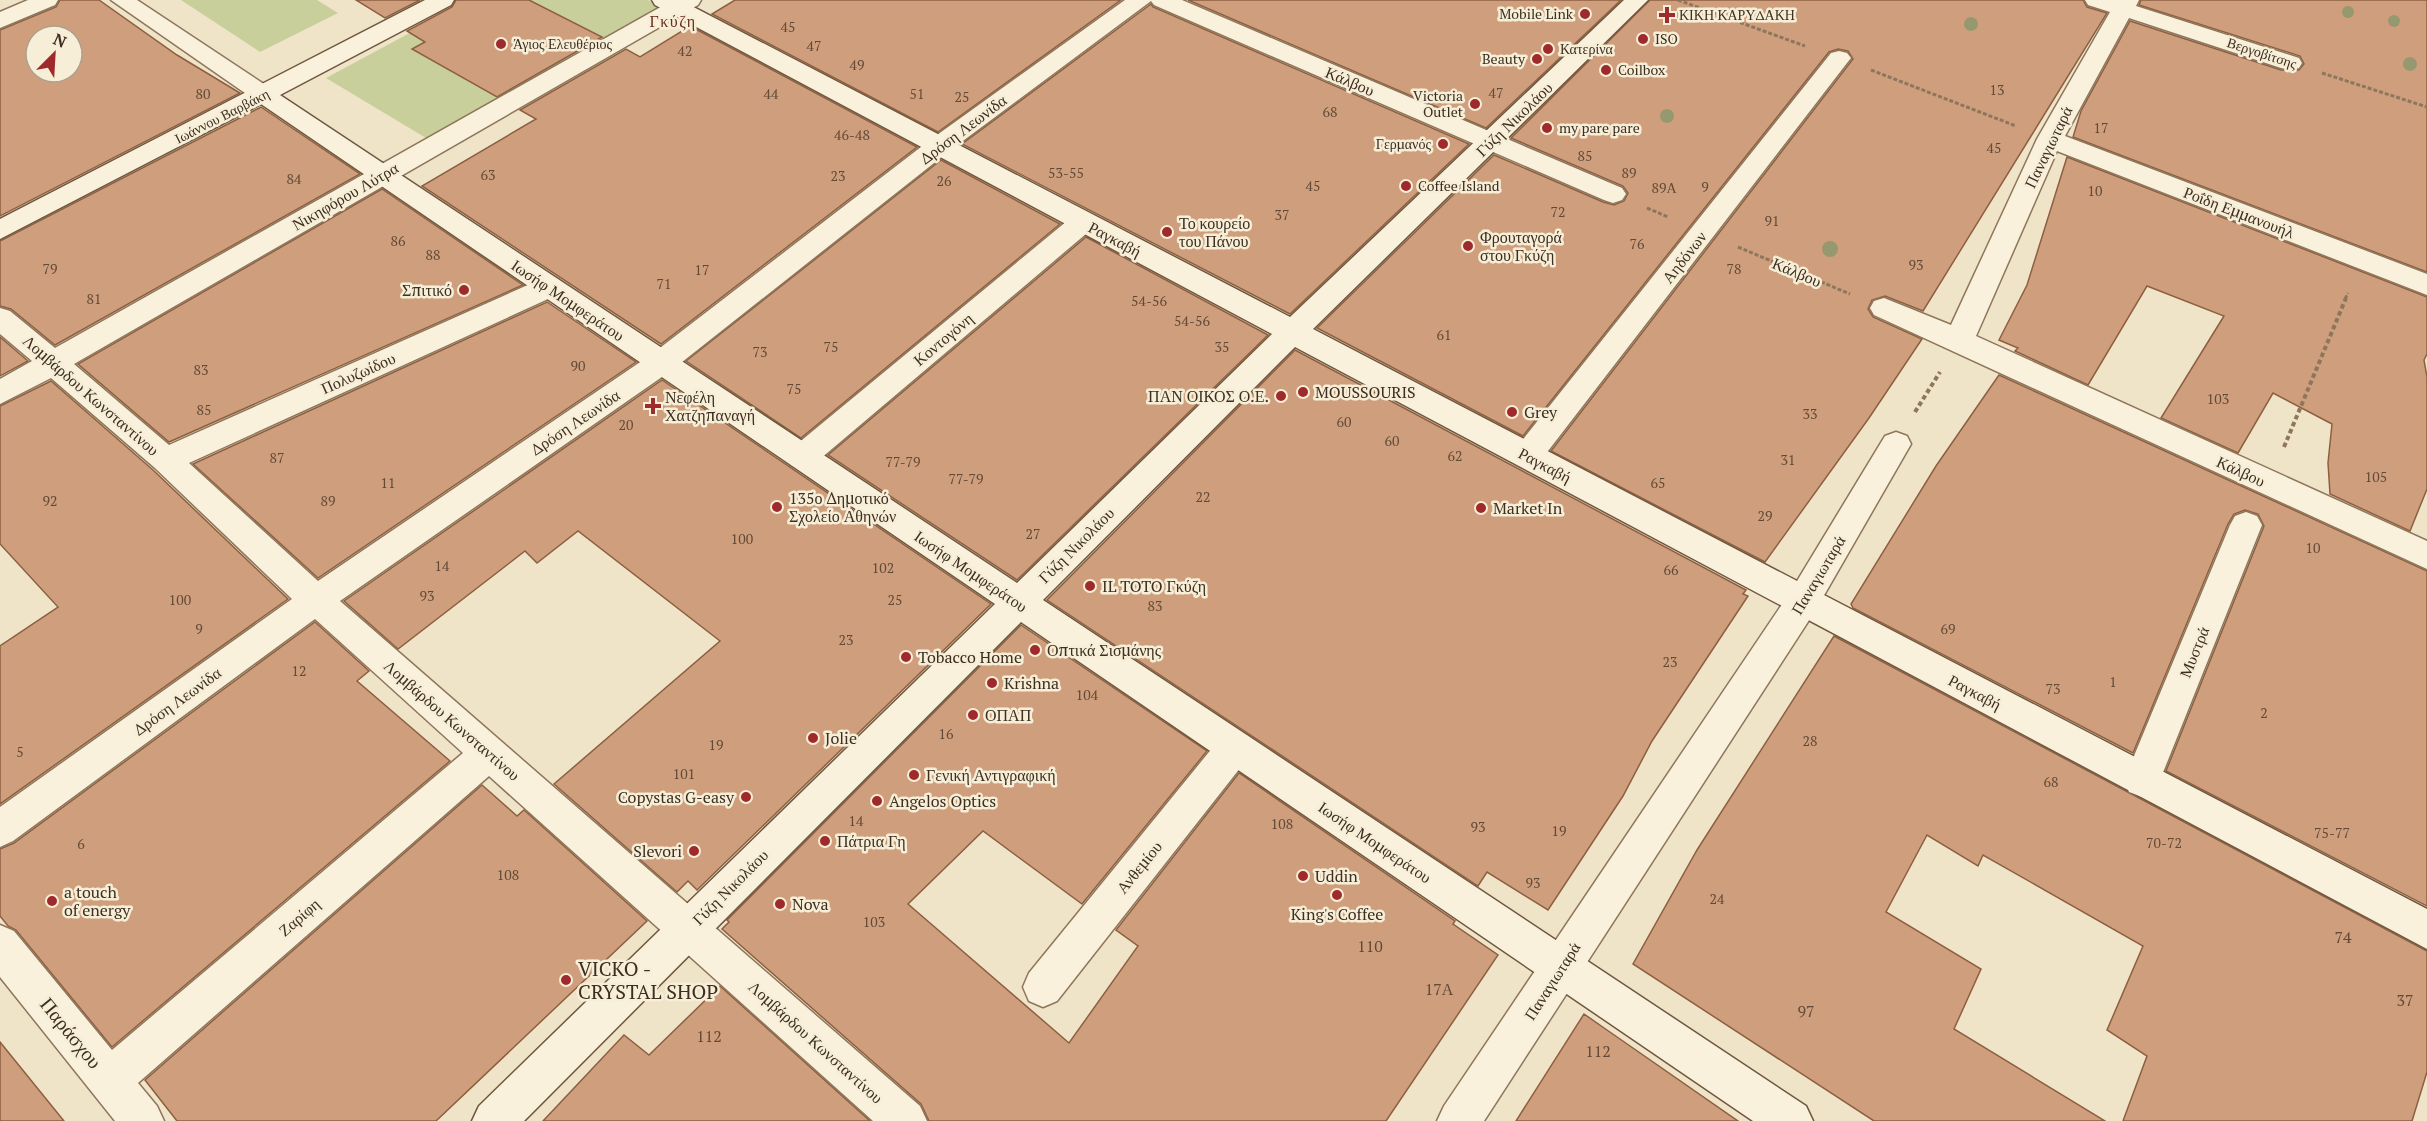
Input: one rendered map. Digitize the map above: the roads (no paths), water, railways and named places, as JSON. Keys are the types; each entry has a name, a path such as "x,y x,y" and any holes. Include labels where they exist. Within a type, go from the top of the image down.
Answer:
{"street":[{"path":"0,21 47,0"},
{"name":"Ιωσήφ Μομφεράτου","path":"122,0 1791,1121"},
{"name":"Ιωάννου Βαρβάκη","path":"0,230 264,95 443,0"},
{"name":"Δρόση Λεωνίδα","path":"0,830 316,600 662,362 939,146 1140,0"},
{"name":"Κάλβου","path":"1162,0 1613,194"},
{"name":"Γύζη Νικολάου","path":"494,1121 1292,332 1637,0"},
{"name":"Βεργοβίτσης","path":"2096,0 2125,4 2290,63"},
{"name":"Ραγκαβή","path":"677,2 939,146 2427,930"},
{"name":"Νικηφόρου Λύτρα","path":"0,393 383,175 677,2"},
{"name":"Παναγιωταρά","path":"1959,340 2050,139 2125,4"},
{"name":"Αηδόνων","path":"1527,456 1839,58"},
{"name":"Ροΐδη Εμμανουήλ","path":"2050,139 2427,285"},
{"name":"Κοντογόνη","path":"802,457 1083,222"},
{"name":"Πολυζωίδου","path":"166,460 549,287"},
{"name":"Κάλβου","path":"1884,308 1959,340 2427,556"},
{"name":"Λομβάρδου Κωνσταντίνου","path":"0,318 166,460 316,600 905,1121"},
{"name":"Παναγιωταρά","path":"1459,1121 1803,601 1896,444"},
{"name":"Μυστρά","path":"2142,780 2246,525"},
{"name":"Ανθεμίου","path":"1043,987 1235,747"},
{"name":"Ζαρίφη","path":"109,1080 490,753"},
{"name":"Παράσχου","path":"0,945 142,1121"}],"place":[{"name":"Mobile Link","path":"1585,14"},
{"name":"ΚΙΚΗ ΚΑΡΥΔΑΚΗ","path":"1667,15"},
{"name":"ISO","path":"1643,39"},
{"name":"Άγιος Ελευθέριος","path":"501,44"},
{"name":"Κατερίνα","path":"1548,49"},
{"name":"Beauty","path":"1537,59"},
{"name":"Coilbox","path":"1606,70"},
{"name":"Victoria Outlet","path":"1475,104"},
{"name":"my pare pare","path":"1547,128"},
{"name":"Γερμανός","path":"1443,144"},
{"name":"Coffee Island","path":"1406,186"},
{"name":"Το κουρείο του Πάνου","path":"1167,232"},
{"name":"Φρουταγορά στου Γκύζη","path":"1468,246"},
{"name":"Σπιτικό","path":"464,290"},
{"name":"MOUSSOURIS","path":"1303,392"},
{"name":"ΠΑΝ ΟΙΚΟΣ Ο.Ε.","path":"1281,396"},
{"name":"Νεφέλη Χατζηπαναγή","path":"653,406"},
{"name":"Grey","path":"1512,412"},
{"name":"135ο Δημοτικό Σχολείο Αθηνών","path":"777,507"},
{"name":"Market In","path":"1481,508"},
{"name":"IL TOTO Γκύζη","path":"1090,586"},
{"name":"Οπτικά Σισμάνης","path":"1035,650"},
{"name":"Tobacco Home","path":"906,657"},
{"name":"Krishna","path":"992,683"},
{"name":"ΟΠΑΠ","path":"973,715"},
{"name":"Jolie","path":"813,738"},
{"name":"Γενική Αντιγραφική","path":"914,775"},
{"name":"Copystas G-easy","path":"746,797"},
{"name":"Angelos Optics","path":"877,801"},
{"name":"Πάτρια Γη","path":"825,841"},
{"name":"Slevori","path":"694,851"},
{"name":"Uddin","path":"1303,876"},
{"name":"King's Coffee","path":"1337,895"},
{"name":"a touch of energy","path":"52,901"},
{"name":"Nova","path":"780,904"},
{"name":"VICKO - CRYSTAL SHOP","path":"566,980"}],"district":[{"name":"Γκύζη","path":"673,21"}]}
